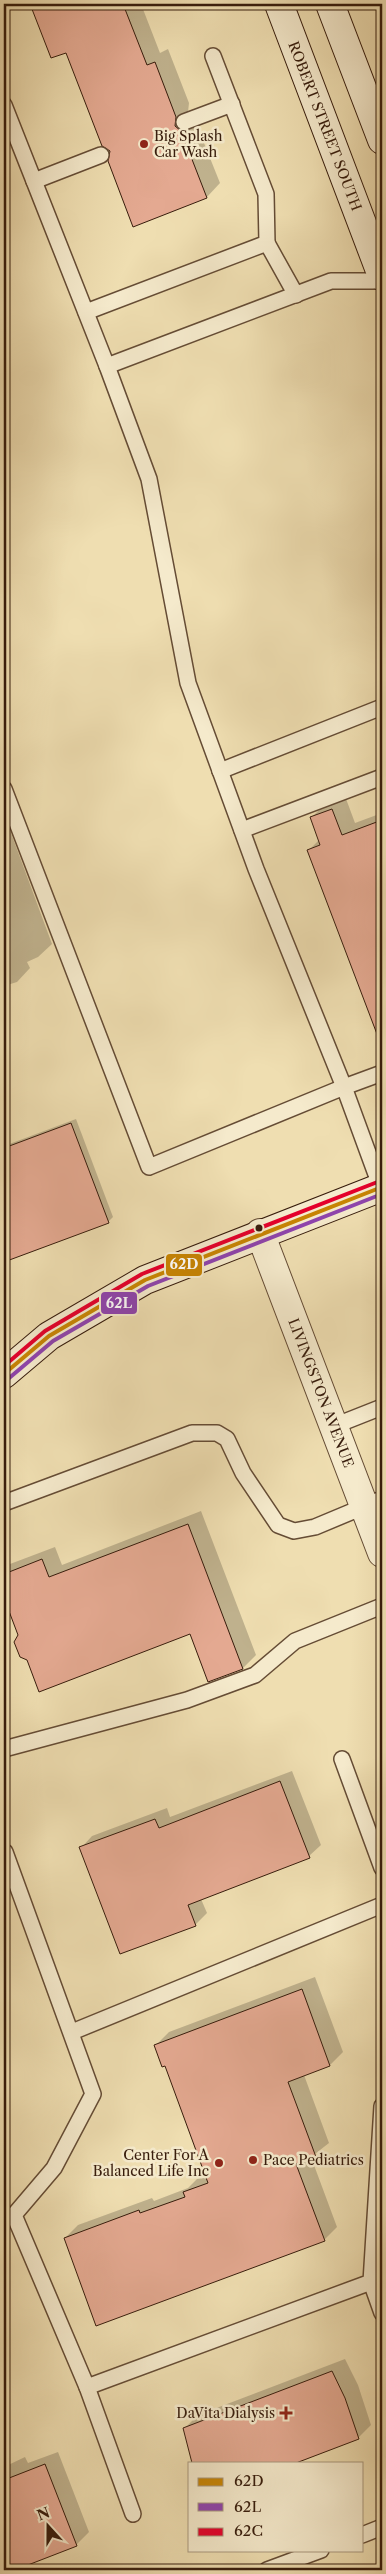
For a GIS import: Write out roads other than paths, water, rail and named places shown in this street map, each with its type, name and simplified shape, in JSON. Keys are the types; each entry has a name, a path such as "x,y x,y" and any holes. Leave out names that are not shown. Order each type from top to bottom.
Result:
{"street":[{"name":"ROBERT STREET SOUTH","path":"279,4 382,276"},
{"path":"330,4 382,140"},
{"path":"4,1374 49,1336 145,1280 260,1233 382,1188"},
{"name":"LIVINGSTON AVENUE","path":"260,1233 334,1426 373,1503 382,1553"}],"lane":[{"path":"213,56 266,194 267,243 296,294"},
{"path":"184,122 232,104"},
{"path":"4,105 9,136 34,181 108,366 149,479 188,682 242,830 382,1188"},
{"path":"34,181 101,155"},
{"path":"86,312 267,243"},
{"path":"108,366 331,282 382,281"},
{"path":"220,771 382,707"},
{"path":"242,830 382,777"},
{"path":"4,789 149,1167 382,1073"},
{"path":"334,1426 382,1407"},
{"path":"4,1503 192,1433 217,1433 227,1439 243,1473 278,1525 294,1531 315,1527 373,1503"},
{"path":"4,1749 179,1703 255,1674 296,1641 382,1606"},
{"path":"342,1759 382,1868"},
{"path":"5,1852 93,2094 54,2168 14,2215 87,2387 133,2514"},
{"path":"72,2032 382,1906"},
{"path":"382,2106 377,2281 382,2313"},
{"path":"87,2387 377,2281"},
{"path":"364,2534 382,2527"},
{"path":"267,2570 316,2552"}],"place":[{"name":"Big Splash Car Wash","path":"144,144"},
{"name":"Pace Pediatrics","path":"253,2160"},
{"name":"Center For A Balanced Life Inc","path":"219,2163"},
{"name":"DaVita Dialysis","path":"286,2413"}]}
